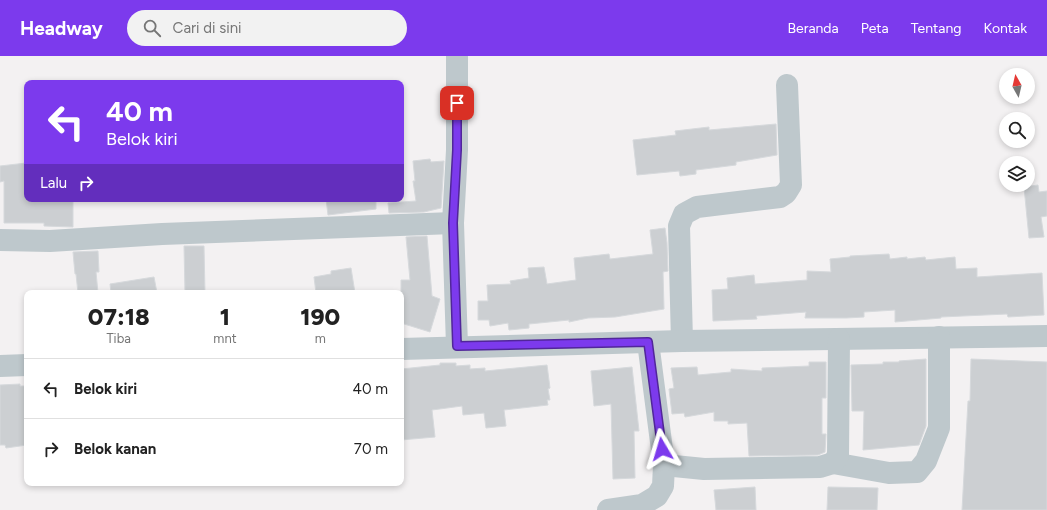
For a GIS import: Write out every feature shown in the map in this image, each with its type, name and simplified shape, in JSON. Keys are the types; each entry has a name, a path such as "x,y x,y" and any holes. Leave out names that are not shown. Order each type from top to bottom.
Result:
{"street":[{"path":"457,56 457,150 453,223 457,346"},
{"path":"682,341 679,226 684,214 697,207 780,197 786,193 791,185 787,85"},
{"path":"0,240 50,241 162,234 453,223"},
{"path":"404,349 457,346 682,341 1047,336"},
{"path":"664,465 704,469 739,469 820,467 833,463 889,473 917,472 926,461 939,428 939,337"},
{"path":"833,463 838,456 839,339"},
{"path":"608,510 642,505 657,496 663,486 664,465 648,342"},
{"path":"0,366 24,365"}],"building":[{"path":"776,124 777,155 736,162 736,165 696,170 696,174 680,176 679,171 637,175 633,140 676,135 675,131 709,127 709,130"},
{"path":"430,159 431,162 444,161 441,208 424,212 389,213 388,203 416,201 413,181 415,181 413,161"},
{"path":"24,163 24,202 73,202 73,227 44,226 44,223 4,223 4,181 0,182 0,166"},
{"path":"1035,185 1038,185 1039,192 1047,191 1047,216 1041,217 1044,237 1029,238 1024,192 1035,192"},
{"path":"326,202 376,202 376,209 328,215"},
{"path":"665,228 668,271 663,272 664,309 615,317 588,318 569,322 569,320 529,324 529,328 509,330 508,323 490,326 489,320 478,320 478,301 488,301 487,285 511,284 510,281 529,278 528,268 544,267 547,284 576,280 574,258 609,254 610,259 653,254 650,230"},
{"path":"427,236 432,296 440,299 430,332 404,324 404,290 401,290 401,280 410,280 406,237"},
{"path":"184,246 204,246 205,290 185,290"},
{"path":"98,251 99,272 96,272 98,290 78,290 73,252"},
{"path":"889,254 890,259 925,257 926,260 955,257 956,269 977,268 977,277 1042,273 1044,315 1008,317 1007,314 941,317 895,322 895,310 864,312 864,317 805,318 806,312 756,316 757,319 713,321 712,290 728,289 727,278 754,275 755,284 807,280 807,271 831,272 830,259 850,256"},
{"path":"351,268 355,290 316,290 314,277 331,274 331,271"},
{"path":"154,277 156,290 111,290 110,284"},
{"path":"926,359 926,426 919,445 863,450 864,411 852,411 851,365 883,364 883,362"},
{"path":"971,359 1047,362 1047,510 962,510 968,401 970,401"},
{"path":"809,362 826,362 826,398 822,398 822,434 826,434 825,452 818,455 749,456 747,423 728,424 728,421 714,421 714,412 685,417 684,413 672,414 669,389 674,388 671,368 697,367 698,375 731,372 731,369 762,371 762,368 809,366"},
{"path":"440,363 456,363 456,366 470,365 470,369 485,368 485,371 547,365 550,400 547,400 548,405 504,410 506,426 486,428 484,413 463,415 462,406 432,410 435,437 404,440 404,369 440,365"},
{"path":"632,367 639,431 634,431 635,478 613,479 611,404 594,406 591,371"},
{"path":"20,384 20,386 24,386 24,445 6,448 5,445 0,445 0,385"},
{"path":"755,487 756,510 716,510 714,490"},
{"path":"828,487 878,488 877,510 827,510"}],"route":[{"path":"457,103 457,150 453,223 457,346 648,342 662,449"}]}
